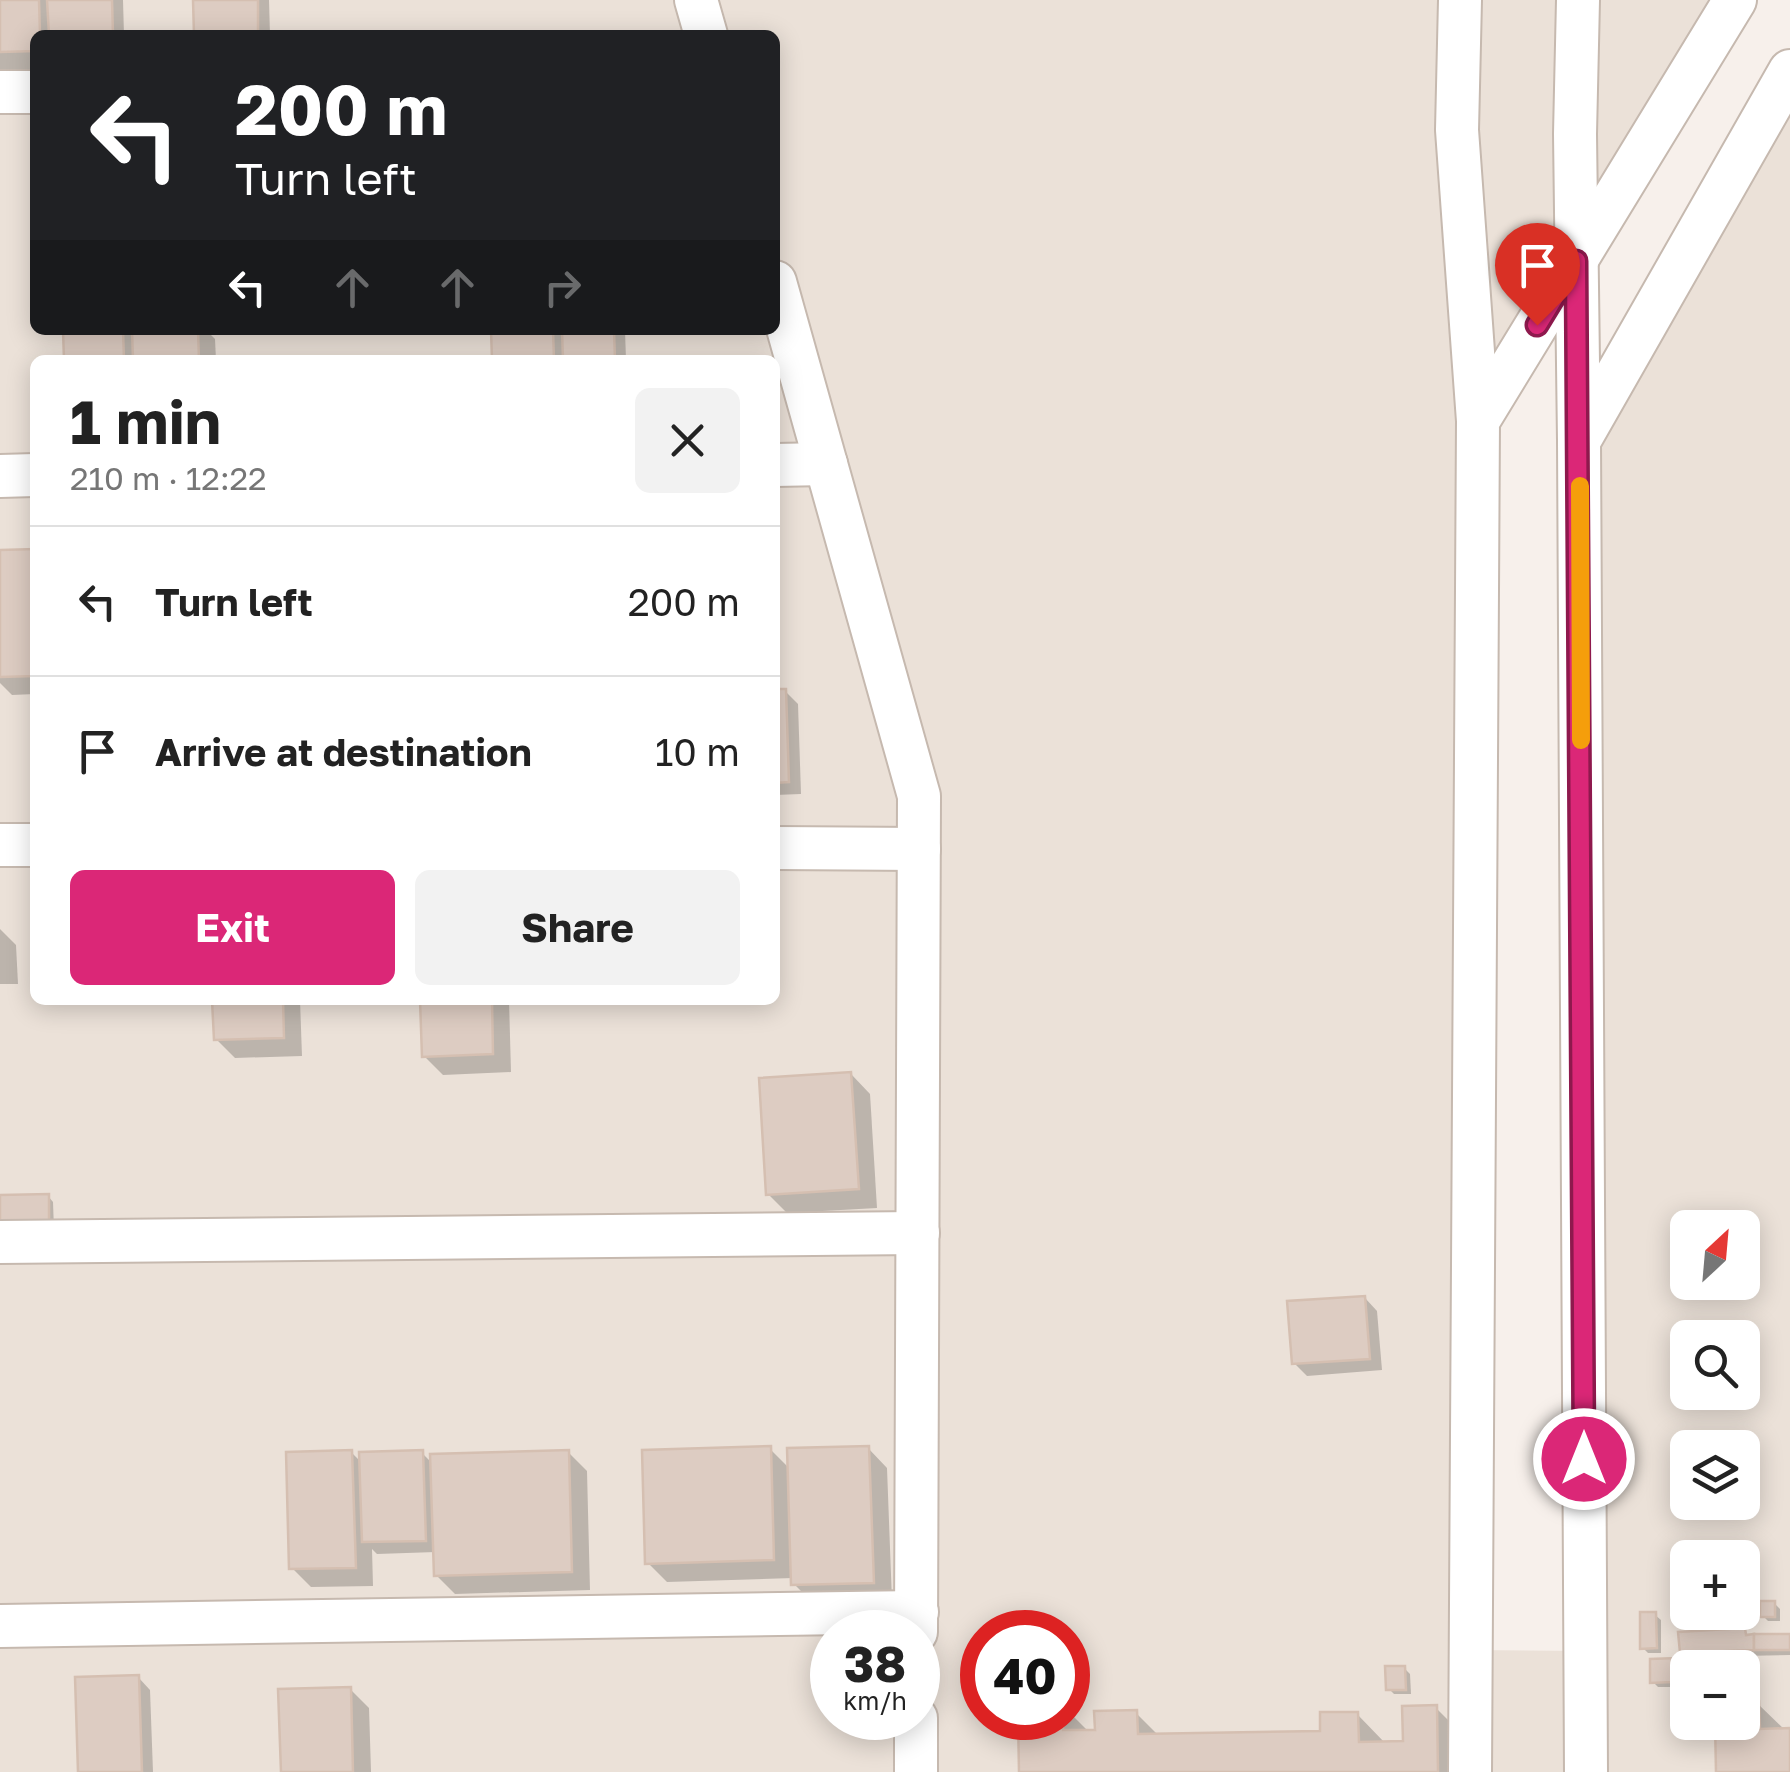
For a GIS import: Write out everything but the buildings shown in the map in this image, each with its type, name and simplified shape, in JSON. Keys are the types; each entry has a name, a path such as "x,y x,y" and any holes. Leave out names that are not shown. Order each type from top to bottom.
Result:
{"street":[{"path":"696,0 705,30"},
{"path":"1460,0 1456,130 1478,422 1470,1772"},
{"path":"1578,0 1576,261 1586,1772"},
{"path":"1478,422 1735,0"},
{"path":"1579,440 1790,71"},
{"path":"0,92 30,92"},
{"path":"780,300 920,796 916,1610"},
{"path":"780,465 826,464"},
{"path":"0,476 30,475"},
{"path":"0,845 30,846"},
{"path":"780,848 919,848"},
{"path":"0,1242 918,1233"},
{"path":"0,1626 810,1622"},
{"path":"916,1740 916,1772"}],"shaded area":[{"path":"0,0 1735,0 1478,421 1471,1650 1585,1651 1579,441 1790,71 1790,1772 0,1772"}],"slow traffic":[{"path":"1580,486 1581,740"}],"route":[{"path":"1537,325 1576,261 1584,1459"}]}
